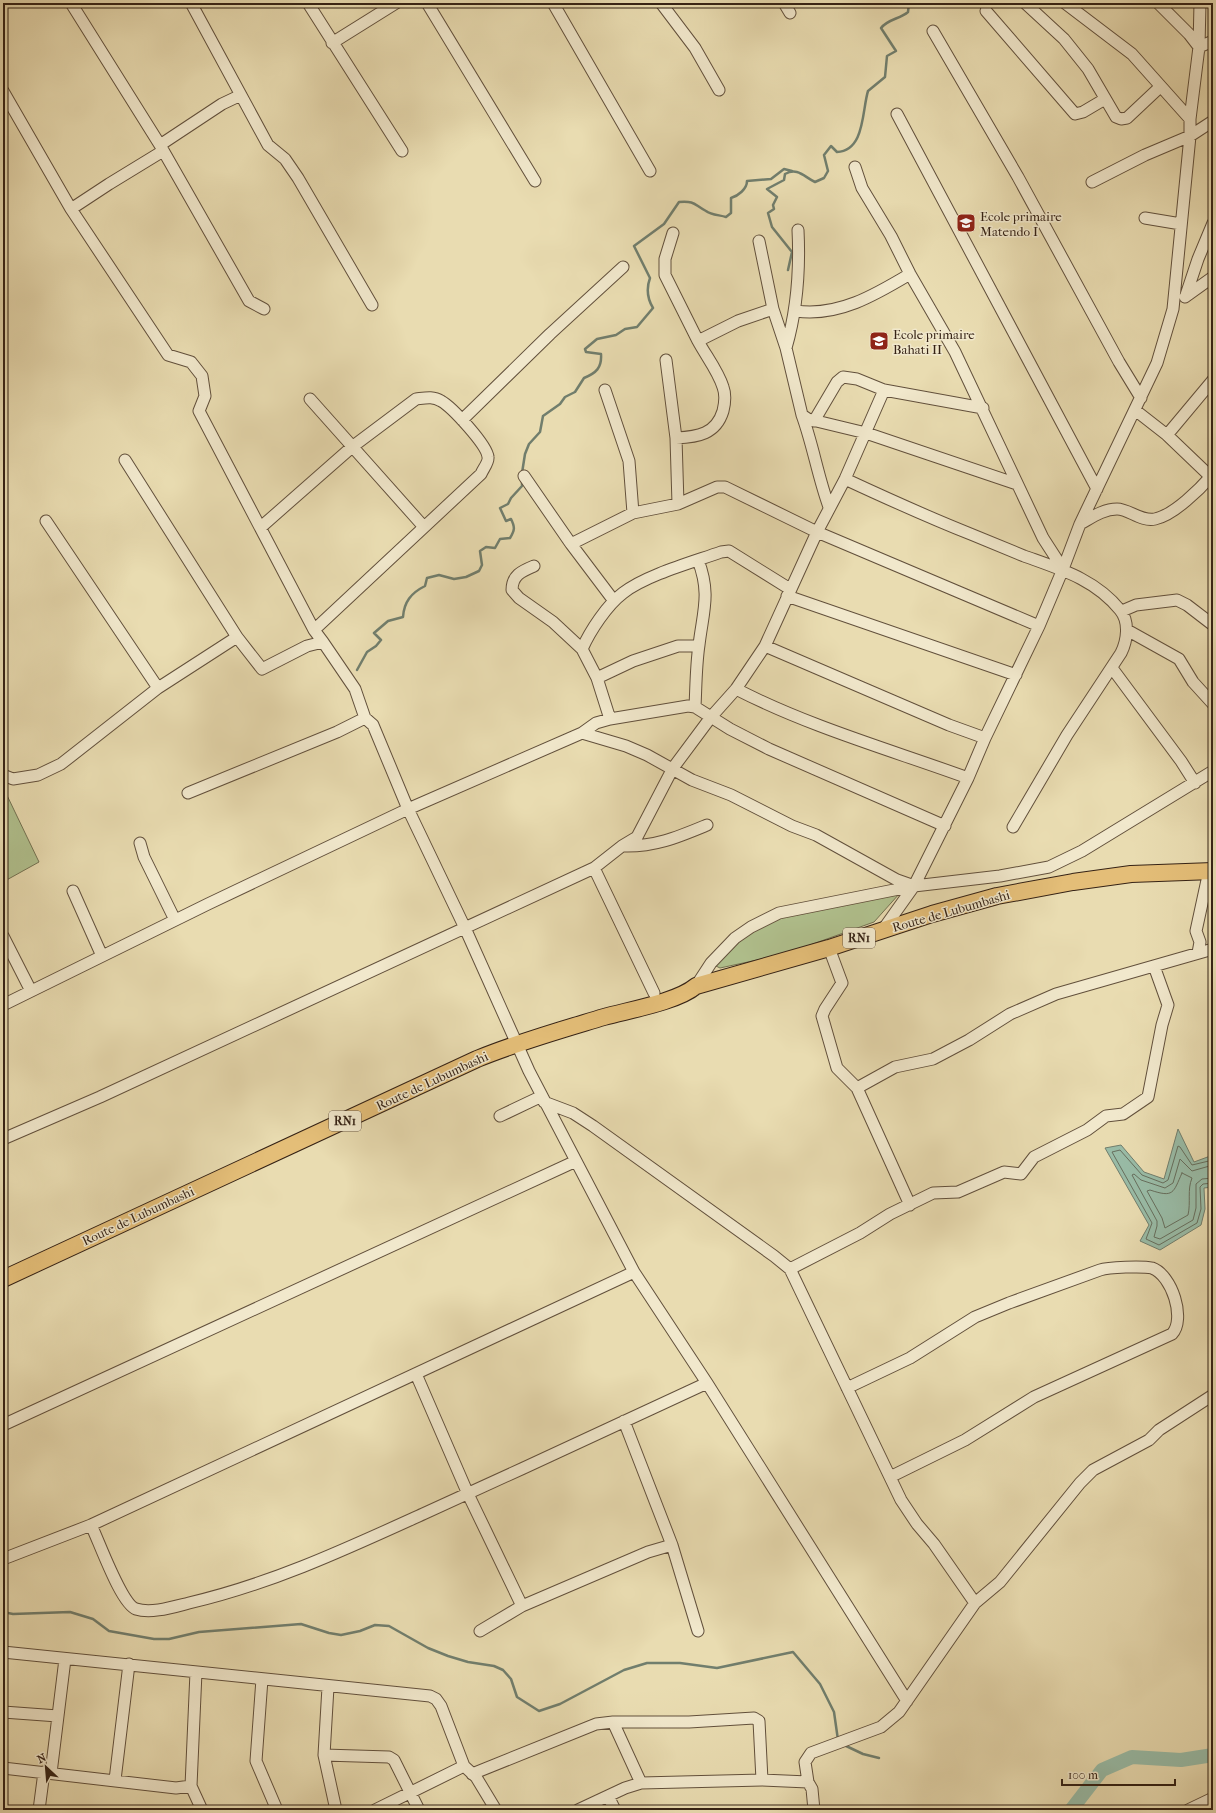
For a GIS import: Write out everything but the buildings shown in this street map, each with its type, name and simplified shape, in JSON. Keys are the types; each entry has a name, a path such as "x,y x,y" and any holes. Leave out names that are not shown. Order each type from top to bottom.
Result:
{"highway":[{"name":"Route de Lubumbashi","path":"3,1279 477,1060 515,1040 688,993 696,986 829,948 996,896 1059,884 1131,874 1211,871"},
{"name":"Route de Lubumbashi","path":"3,1270 362,1103 515,1040 687,982 696,986"}],"street":[{"path":"71,3 162,148 249,300 264,309"},
{"path":"191,3 268,145 285,159 298,178 372,305"},
{"path":"308,3 402,151"},
{"path":"332,43 396,3"},
{"path":"427,3 535,181"},
{"path":"553,3 650,171"},
{"path":"662,3 695,48 719,90"},
{"path":"784,3 790,13"},
{"path":"1025,3 1064,39 1088,69 1105,100 1116,116 1121,119 1127,118 1160,87"},
{"path":"1065,3 1132,54 1143,65 1160,87 1190,118"},
{"path":"1158,3 1189,34 1199,47"},
{"path":"882,931 914,886 945,826 985,738 1039,626 1080,524 1157,363 1173,309 1190,136 1190,118 1199,47 1200,3"},
{"path":"986,11 1075,114 1083,112 1105,100"},
{"path":"934,31 1018,177 1119,362 1141,398"},
{"path":"1199,47 1213,40"},
{"path":"3,90 72,209 168,355 190,362 202,376 205,396 199,411 314,630 355,689 365,718 373,725 408,809 465,928 543,1099 634,1272 707,1383 907,1701"},
{"path":"72,209 162,148 222,104 241,95"},
{"path":"897,114 1097,489"},
{"path":"1092,182 1145,155 1190,136 1213,121"},
{"path":"854,167 862,188 891,236 910,274 955,352 983,408 1043,538 1063,569"},
{"path":"1145,218 1181,224"},
{"path":"1186,296 1198,259 1213,223"},
{"path":"786,348 796,311 799,261 798,230"},
{"path":"672,233 665,263 665,275 723,387 725,397 720,418 714,429 705,434 691,438 676,438"},
{"path":"759,241 773,309 786,348 802,415 810,436 822,488 829,506"},
{"path":"462,420 550,334 623,267"},
{"path":"796,311 813,314 839,309 879,292 910,274"},
{"path":"1173,309 1186,296 1213,277"},
{"path":"698,341 738,321 773,309"},
{"path":"666,360 676,438 678,504"},
{"path":"814,421 837,382 843,377 857,379 884,390 983,408"},
{"path":"1166,435 1213,380"},
{"path":"605,390 629,461 633,513"},
{"path":"3,1139 100,1097 594,868 622,846 637,837 672,768 711,717 736,689 765,646 816,532 829,506 845,480 884,390"},
{"path":"261,527 352,447 416,399 429,397 441,401 462,420 486,449 488,459 481,474 314,630"},
{"path":"310,399 424,527"},
{"path":"1080,524 1108,510 1118,508 1146,519 1154,519 1173,510 1212,477 1166,435 1135,410"},
{"path":"802,415 814,421 866,434 1017,484"},
{"path":"125,460 238,637 262,669 307,646 323,642"},
{"path":"524,476 571,544 614,601"},
{"path":"845,480 916,512 1025,556 1063,569 1088,581 1122,611 1127,630 1127,641 1112,668 1067,735 1013,827"},
{"path":"571,544 633,513 678,504 717,487 725,487 816,532 1039,626"},
{"path":"46,521 158,688"},
{"path":"582,649 587,638 614,601 624,592 650,578 721,552 729,551 788,592 1016,675"},
{"path":"695,707 698,646 705,605 704,578 698,560"},
{"path":"534,566 522,570 514,578 512,590 519,598 553,622 582,649 597,678 610,719"},
{"path":"1122,611 1136,605 1177,600 1187,605 1213,625"},
{"path":"1127,630 1179,659 1193,682 1213,704"},
{"path":"3,774 13,779 38,775 61,764 158,688 238,637"},
{"path":"597,678 633,661 678,646 698,646"},
{"path":"765,646 949,725 985,738"},
{"path":"1112,668 1195,782"},
{"path":"736,689 764,704 830,730 968,778"},
{"path":"3,1005 174,920 408,809 582,733 596,723 610,719 688,706 695,707 730,729 769,749 945,826"},
{"path":"188,793 337,732 365,718"},
{"path":"582,733 626,746 672,768 692,780 731,795 792,826 816,835 897,880 914,886"},
{"path":"696,986 721,951 735,938 778,913 914,886 1008,874 1049,867 1082,851 1213,771"},
{"path":"622,846 643,846 665,842 707,825"},
{"path":"140,843 144,856 174,920"},
{"path":"594,868 654,993"},
{"path":"1198,953 1200,942 1196,931 1211,871"},
{"path":"73,891 102,956"},
{"path":"3,936 31,991"},
{"path":"829,948 842,983 824,1009 822,1016 837,1068 856,1088 910,1204"},
{"path":"856,1088 895,1067 933,1059 969,1040 1010,1014 1056,994 1213,949"},
{"path":"790,1269 860,1233 890,1214 933,1193 958,1192 1004,1172 1021,1174 1034,1157 1087,1130 1106,1116 1123,1114 1148,1097 1162,1025 1168,1005 1154,966"},
{"path":"500,1116 543,1099 573,1113 626,1148 790,1269 901,1500 975,1603"},
{"path":"3,1425 576,1161"},
{"path":"847,1388 910,1358 975,1317 1108,1267 1152,1268 1159,1272 1171,1288 1178,1312 1176,1330 1172,1334 1034,1397 965,1440 890,1477"},
{"path":"3,1559 91,1525 634,1272"},
{"path":"416,1374 468,1494 522,1606"},
{"path":"91,1525 120,1593 133,1608 143,1611 175,1606 229,1594 268,1581 353,1546 707,1383"},
{"path":"814,1810 814,1796 808,1782 805,1762 811,1753 881,1727 899,1712 975,1603 1000,1582 1066,1499 1093,1470 1149,1440 1159,1430 1213,1395"},
{"path":"624,1421 672,1544 698,1631"},
{"path":"480,1631 522,1606 648,1552 672,1544"},
{"path":"3,1652 430,1696 441,1706 468,1770 490,1798 496,1810"},
{"path":"39,1810 48,1772 58,1716 65,1659"},
{"path":"115,1780 129,1664"},
{"path":"196,1672 191,1786 202,1810"},
{"path":"262,1679 256,1761 277,1810"},
{"path":"328,1686 324,1755 336,1810"},
{"path":"3,1712 58,1716"},
{"path":"375,1810 411,1792 468,1770 596,1724 613,1722 689,1722 757,1719 762,1780"},
{"path":"613,1722 641,1783"},
{"path":"324,1755 389,1757 394,1760 419,1810"},
{"path":"3,1768 176,1788 191,1786"},
{"path":"578,1810 641,1783 762,1780 808,1782"},
{"path":"608,1796 615,1810"},
{"path":"1188,1810 1213,1798"}],"shaded area":[{"path":"3,787 39,862 3,882"},
{"path":"900,893 874,922 785,954 720,968 714,965 739,937 781,914"}],"water":[{"path":"1178,1129 1194,1162 1213,1155 1213,1187 1204,1188 1205,1209 1201,1225 1160,1250 1140,1241 1149,1225 1105,1148 1121,1145 1144,1172 1164,1179"}],"waterway":[{"path":"788,270 792,252 772,227 768,213 774,209 773,205 777,197 767,189 784,180 785,174 790,172 797,172 815,182 824,178 828,171 824,155 831,146 837,152 846,150 853,145 861,128 868,91 885,77 887,56 896,51 881,28 887,23 908,12 909,3"},
{"path":"522,473 525,454 529,444 540,432 543,416 560,404 565,397 575,392 584,378 595,372 599,366 601,354 586,352 585,349 597,339 616,335 625,329 637,327 653,308 649,301 648,293 650,278 634,246 664,224 679,202 692,203 710,213 726,217 731,213 731,198 742,192 747,184 747,181 771,179 784,169 792,171"},
{"path":"357,670 367,652 376,646 381,640 374,633 388,621 403,617 409,598 425,586 427,578 439,575 454,579 466,577 479,571 482,565 480,551 486,547 495,548 500,539 510,538 514,531 513,524 511,519 506,521 500,508 508,504 511,498 522,486 522,480"},
{"path":"3,1612 13,1614 70,1612 93,1619 109,1631 154,1639 169,1639 199,1632 301,1624 329,1633 341,1635 360,1631 375,1625 389,1626 428,1648 448,1656 468,1662 494,1666 503,1670 511,1679 517,1697 539,1711 560,1704 624,1670 647,1663 680,1663 717,1668 793,1652 820,1684 834,1712 838,1740"},
{"path":"844,1745 863,1754 879,1758"},
{"path":"1071,1810 1102,1770 1132,1757 1181,1760 1213,1755"}],"place":[{"name":"Ecole primaire Matendo I","path":"966,223"},
{"name":"Ecole primaire Bahati II","path":"879,341"}]}
